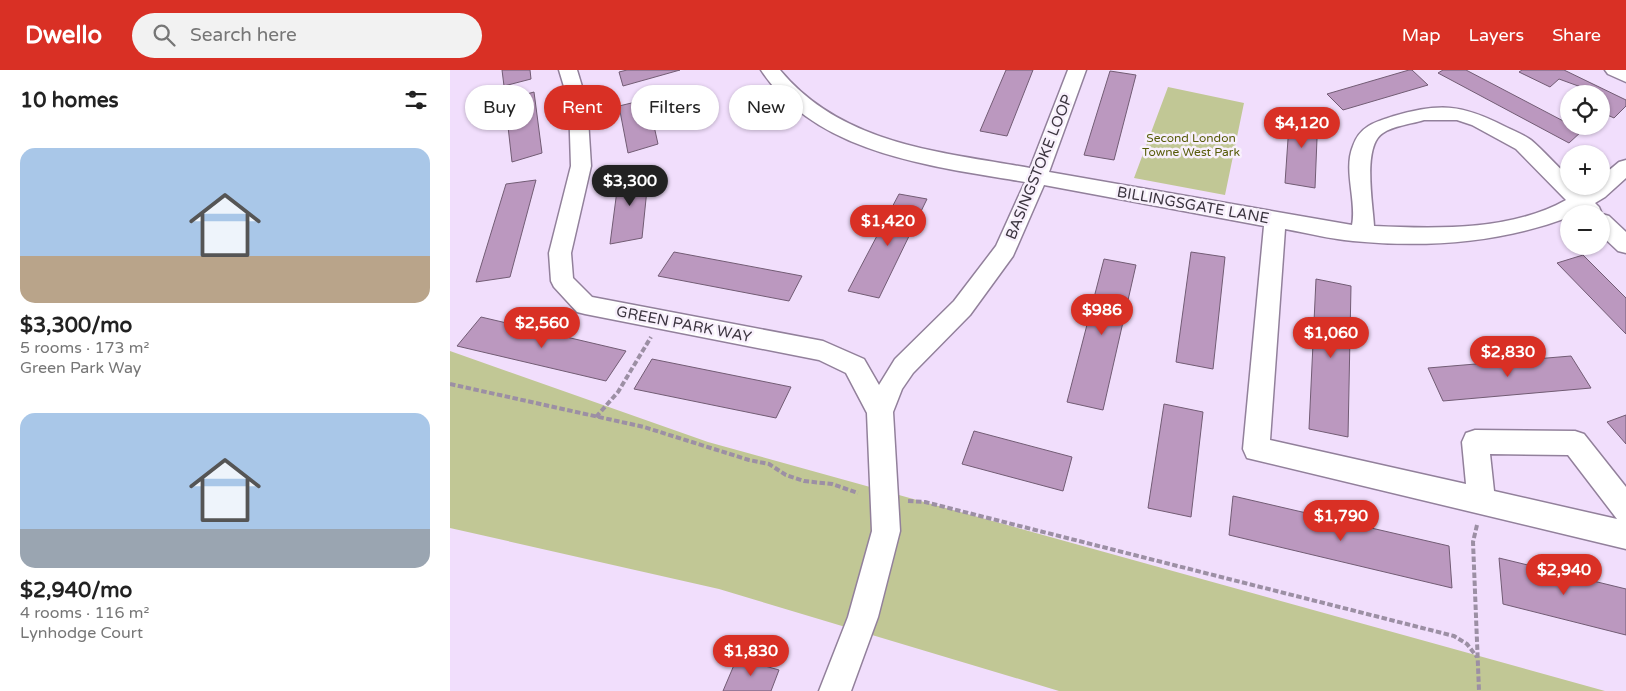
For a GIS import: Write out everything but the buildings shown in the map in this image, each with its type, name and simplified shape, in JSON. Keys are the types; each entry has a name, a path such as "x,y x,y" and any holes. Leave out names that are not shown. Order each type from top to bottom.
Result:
{"street":[{"name":"GREEN PARK WAY","path":"568,70 578,103 581,166 560,253 562,281 585,305 823,351 855,366 880,412"},
{"name":"BILLINGSGATE LANE","path":"770,70 785,88 801,102 837,126 861,137 914,154 1037,178 1364,234 1449,237 1479,233 1560,215"},
{"name":"BASINGSTOKE LOOP","path":"835,691 863,617 886,530 880,412 892,383 904,366 962,308 1005,250 1037,178 1077,70"},
{"path":"1364,234 1360,162 1362,147 1367,137 1376,128 1423,114 1458,114 1501,132 1523,144 1584,205"},
{"name":"BILLINGSGATE LANE","path":"1590,205 1626,167"},
{"path":"1275,220 1256,449 1626,535"},
{"path":"1610,230 1626,244"},
{"path":"1481,501 1476,442 1574,443 1626,509"}],"path":[{"path":"596,417 618,392 661,320"},
{"path":"450,384 644,427 749,460 769,464 786,475 804,481 832,484 884,501 924,502 1454,636 1467,644 1477,656"},
{"path":"1480,691 1473,542 1481,501"}],"green space":[{"name":"Second London Towne West Park","path":"1168,87 1244,103 1225,195 1134,178"},
{"path":"450,351 708,442 1605,691 1059,691 719,589 450,528"}]}
